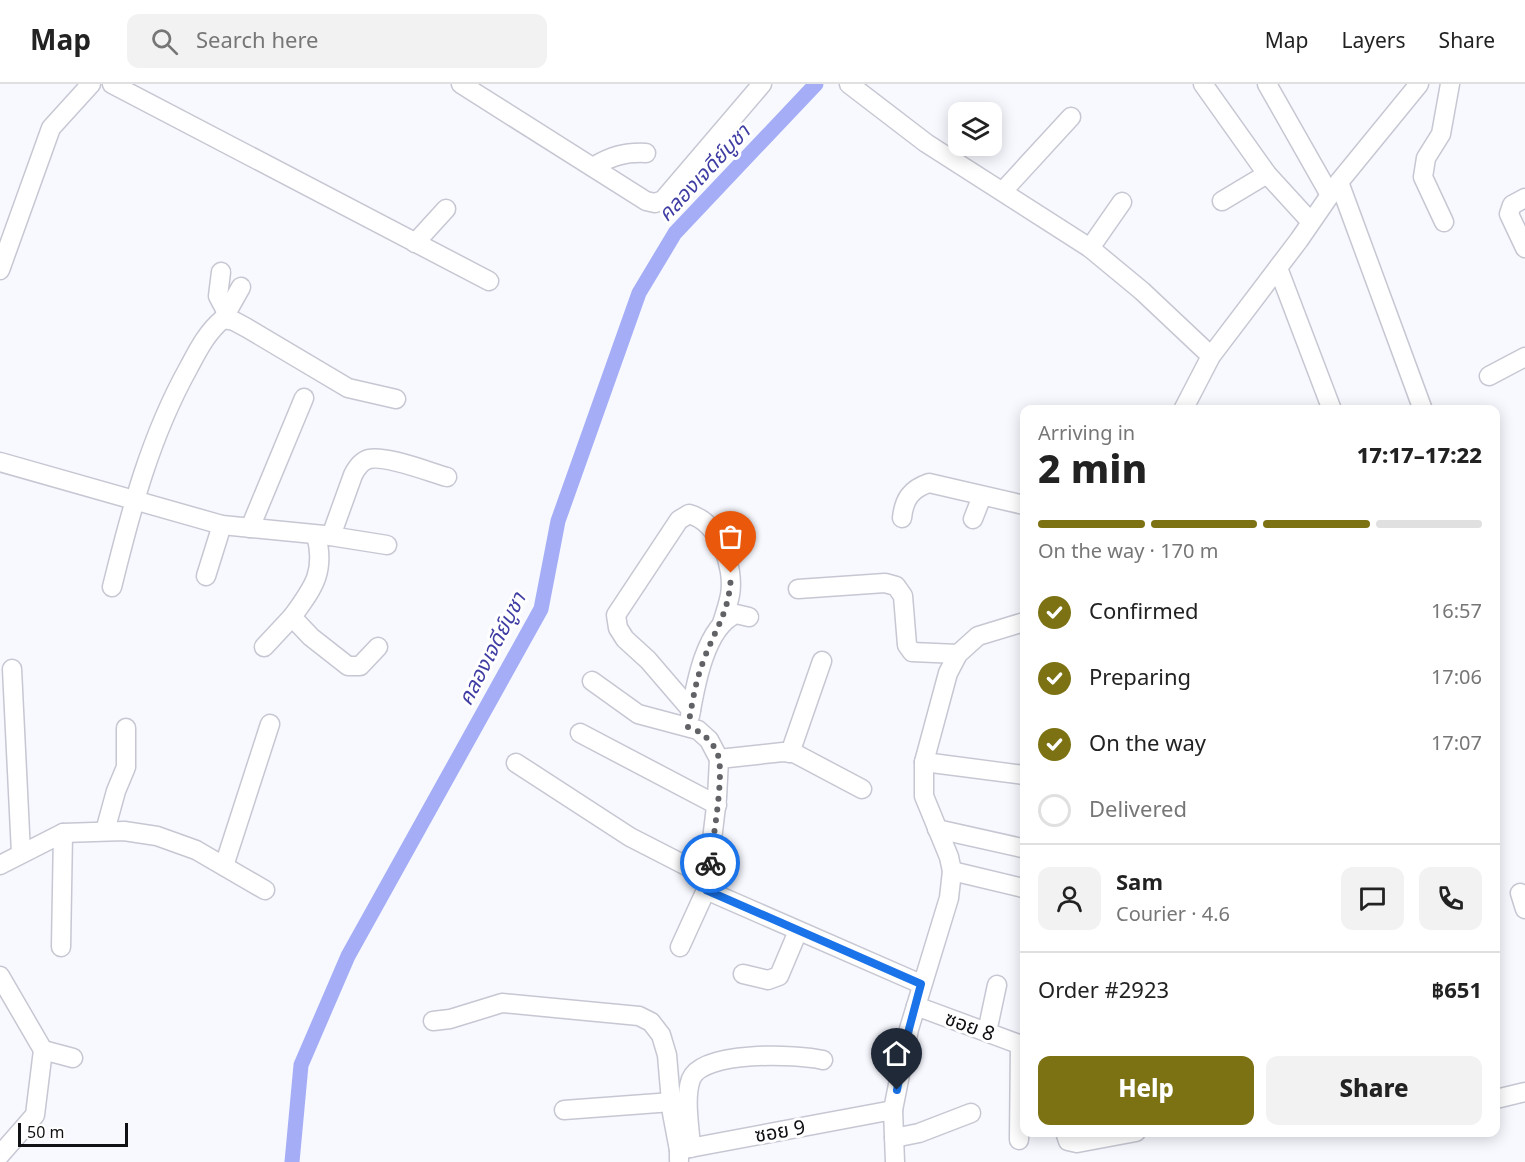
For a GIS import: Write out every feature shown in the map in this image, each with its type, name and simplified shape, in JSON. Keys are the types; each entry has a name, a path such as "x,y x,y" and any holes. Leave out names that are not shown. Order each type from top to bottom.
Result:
{"street":[{"path":"0,270 51,128 91,84"},
{"path":"112,84 489,281"},
{"path":"461,84 646,201 656,203 663,200 762,84"},
{"path":"1203,84 1267,174 1310,221"},
{"path":"1267,84 1334,189 1421,405"},
{"path":"1444,222 1423,177 1422,169 1441,134 1450,84"},
{"path":"1186,405 1211,356 1334,189 1416,85"},
{"path":"852,86 926,143 1090,248 1142,291 1211,356"},
{"path":"1003,191 1071,117"},
{"path":"592,166 611,156 626,152 646,153"},
{"path":"1222,201 1267,174"},
{"path":"1525,198 1512,205 1509,214 1525,248"},
{"path":"1090,248 1122,202"},
{"path":"415,243 446,209"},
{"path":"1278,268 1330,405"},
{"path":"221,272 218,296 224,315 348,388 396,399"},
{"path":"112,587 133,501 148,453 172,398 208,335 224,315 241,287"},
{"path":"1489,376 1525,357"},
{"path":"249,528 304,398"},
{"path":"264,646 309,594 321,568 324,535 358,466 369,459 383,460 447,477"},
{"path":"0,462 222,525 324,535 387,545"},
{"path":"902,518 907,498 916,488 929,483 1020,504"},
{"path":"973,519 982,496"},
{"path":"680,947 707,883 717,805 719,759 709,740 689,719 648,660 625,639 618,628 616,615 679,520 689,514 702,518 708,523 721,546 731,573 730,595 722,623 702,665 689,719"},
{"path":"206,576 222,525"},
{"path":"798,589 885,583 896,586 903,596 910,650 919,654 958,654"},
{"path":"722,623 736,614 749,617"},
{"path":"292,616 311,637 348,666 360,666 378,648"},
{"path":"895,1162 893,1110 921,984 949,898 952,871 949,857 924,796 924,762 948,673 958,654 978,636 1020,623"},
{"path":"790,753 822,661"},
{"path":"12,669 21,853"},
{"path":"592,681 638,714 689,719"},
{"path":"224,866 270,724"},
{"path":"105,831 116,791 126,767 126,728"},
{"path":"580,733 717,805"},
{"path":"719,759 790,753 806,758 862,789"},
{"path":"924,762 1020,774"},
{"path":"516,763 630,837 707,883 798,931 921,984"},
{"path":"937,829 1020,848"},
{"path":"0,865 63,833 105,831 157,836 196,850 265,890"},
{"path":"61,947 63,833"},
{"path":"952,871 1020,887"},
{"path":"742,974 768,980 779,976 798,931"},
{"path":"0,976 43,1050 35,1115 0,1155"},
{"path":"987,1032 997,985"},
{"path":"433,1021 458,1017 502,1003 639,1016 651,1022 661,1035 667,1055 672,1102 683,1153"},
{"name":"ซอย 8","path":"916,1006 1020,1044"},
{"path":"43,1050 73,1058"},
{"path":"683,1153 688,1094 692,1077 700,1069 729,1059 754,1055 803,1055 823,1060"},
{"path":"1018,1140 1020,1092"},
{"path":"1500,1098 1525,1092"},
{"path":"564,1110 672,1102"},
{"name":"ซอย 9","path":"683,1153 893,1110"},
{"path":"894,1138 919,1133 971,1113"},
{"path":"1067,1137 1068,1141 1077,1143 1109,1137"}],"waterway":[{"name":"คลองเจดีย์บูชา","path":"292,1162 301,1065 348,956 541,609 558,521 639,293 675,233 816,84"}],"way so far":[{"path":"710,863 719,759 709,740 698,730 688,727 694,690 710,644 722,623 730,595 731,573"}],"route":[{"path":"710,863 706,890 825,944 921,984 897,1090"}]}
